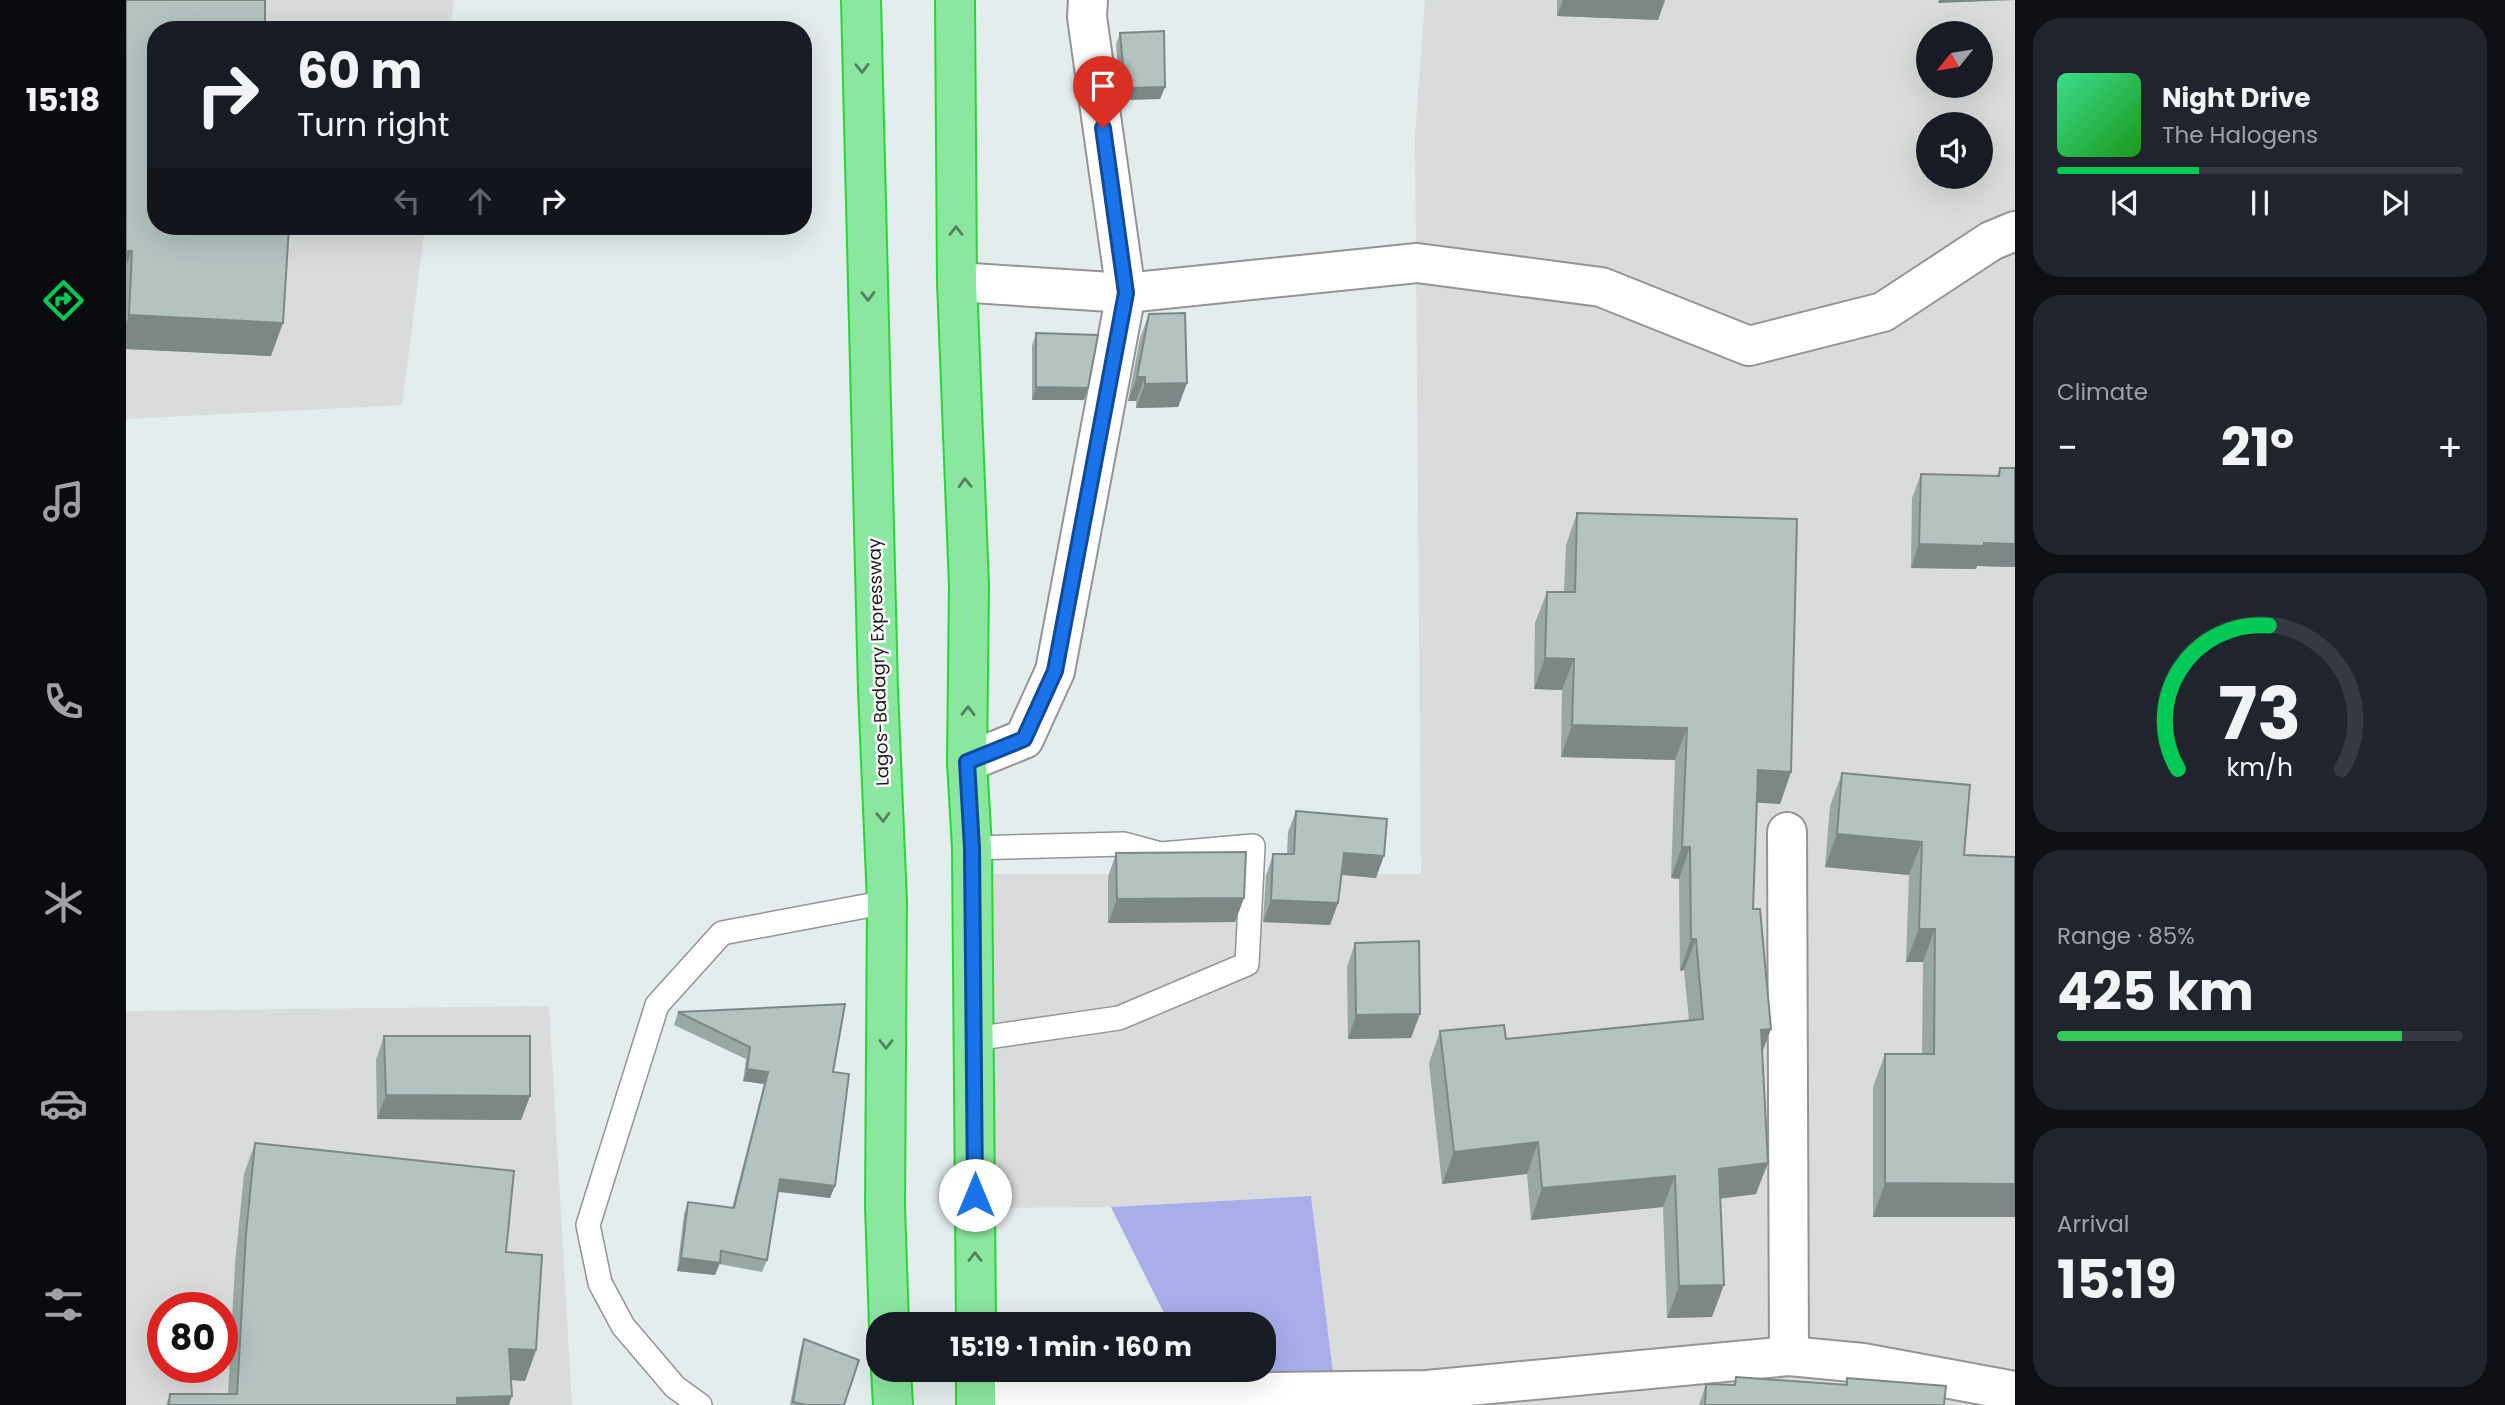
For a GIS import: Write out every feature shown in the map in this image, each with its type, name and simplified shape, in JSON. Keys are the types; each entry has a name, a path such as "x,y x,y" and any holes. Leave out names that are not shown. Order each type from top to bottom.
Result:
{"highway":[{"name":"Lagos-Badagry Expressway","path":"860,0 878,690 887,902 885,1206 889,1312"},
{"path":"955,0 957,282 969,586 967,762 972,848 976,1312"},
{"path":"891,1382 892,1405"}],"street":[{"path":"967,762 1024,739 1055,671 1126,293 1087,18 1088,0"},
{"path":"957,282 1126,293 1417,263 1601,288 1749,346 1883,312 1991,241 2015,231"},
{"path":"1787,832 1789,1356"},
{"path":"976,1393 1110,1400 1427,1390 1789,1356 1863,1363 2015,1391"}],"lane":[{"path":"972,848 1124,844 1161,854 1253,846 1247,964 1119,1018 974,1038"},
{"path":"700,1405 675,1387 623,1326 600,1283 588,1226 657,1005 722,933 800,916 887,902"}],"shaded area":[{"path":"126,0 454,0 451,21 147,21 147,235 424,235 402,405 126,419"},
{"path":"1425,0 2015,0 2015,1405 1337,1405 1311,1196 1111,1207 1000,1208 971,874 1421,874 1415,136"},
{"path":"549,1006 572,1405 126,1405 126,1011"},
{"path":"1311,1196 1337,1405 1208,1399 1199,1382 1276,1382 1276,1312 1164,1312 1111,1207"}],"building":[{"path":"126,0 265,0 265,21 147,21 147,235 288,235 283,323 129,315 132,251 126,251"},
{"path":"1164,31 1165,87 1125,88 1120,33"},
{"path":"1185,313 1187,383 1145,384 1145,377 1137,377 1149,314"},
{"path":"1036,333 1098,335 1088,388 1036,387"},
{"path":"2000,468 2015,468 2015,544 1919,544 1921,474 1999,476"},
{"path":"1577,513 1797,519 1791,772 1758,770 1753,909 1760,909 1771,1029 1761,1030 1768,1163 1719,1169 1724,1285 1679,1286 1675,1176 1542,1188 1538,1142 1454,1152 1440,1031 1504,1025 1506,1039 1703,1019 1696,939 1691,939 1690,847 1682,847 1687,728 1572,725 1574,659 1545,658 1547,592 1575,592"},
{"path":"1842,773 1970,785 1964,855 2015,857 2015,1184 1885,1183 1885,1054 1934,1054 1935,929 1919,929 1922,842 1837,834"},
{"path":"1296,811 1387,819 1384,856 1344,853 1338,903 1271,900 1273,854 1294,854"},
{"path":"1246,852 1244,898 1117,899 1116,853"},
{"path":"1419,941 1420,1014 1356,1015 1355,943"},
{"path":"845,1004 833,1072 849,1074 835,1186 780,1179 767,1260 721,1251 720,1263 681,1258 688,1202 734,1208 768,1072 747,1069 750,1047 678,1012"},
{"path":"384,1036 530,1036 530,1096 386,1095"},
{"path":"255,1143 514,1171 506,1252 542,1255 536,1350 509,1349 512,1396 457,1398 457,1405 169,1405 170,1394 237,1394 246,1234"},
{"path":"804,1339 859,1360 844,1405 806,1405 793,1402"},
{"path":"1736,1377 1847,1385 1847,1378 1946,1386 1944,1405 1705,1405 1706,1384 1735,1385"}],"route":[{"path":"975,1195 972,848 967,762 1024,739 1055,671 1126,293 1103,128"}]}
